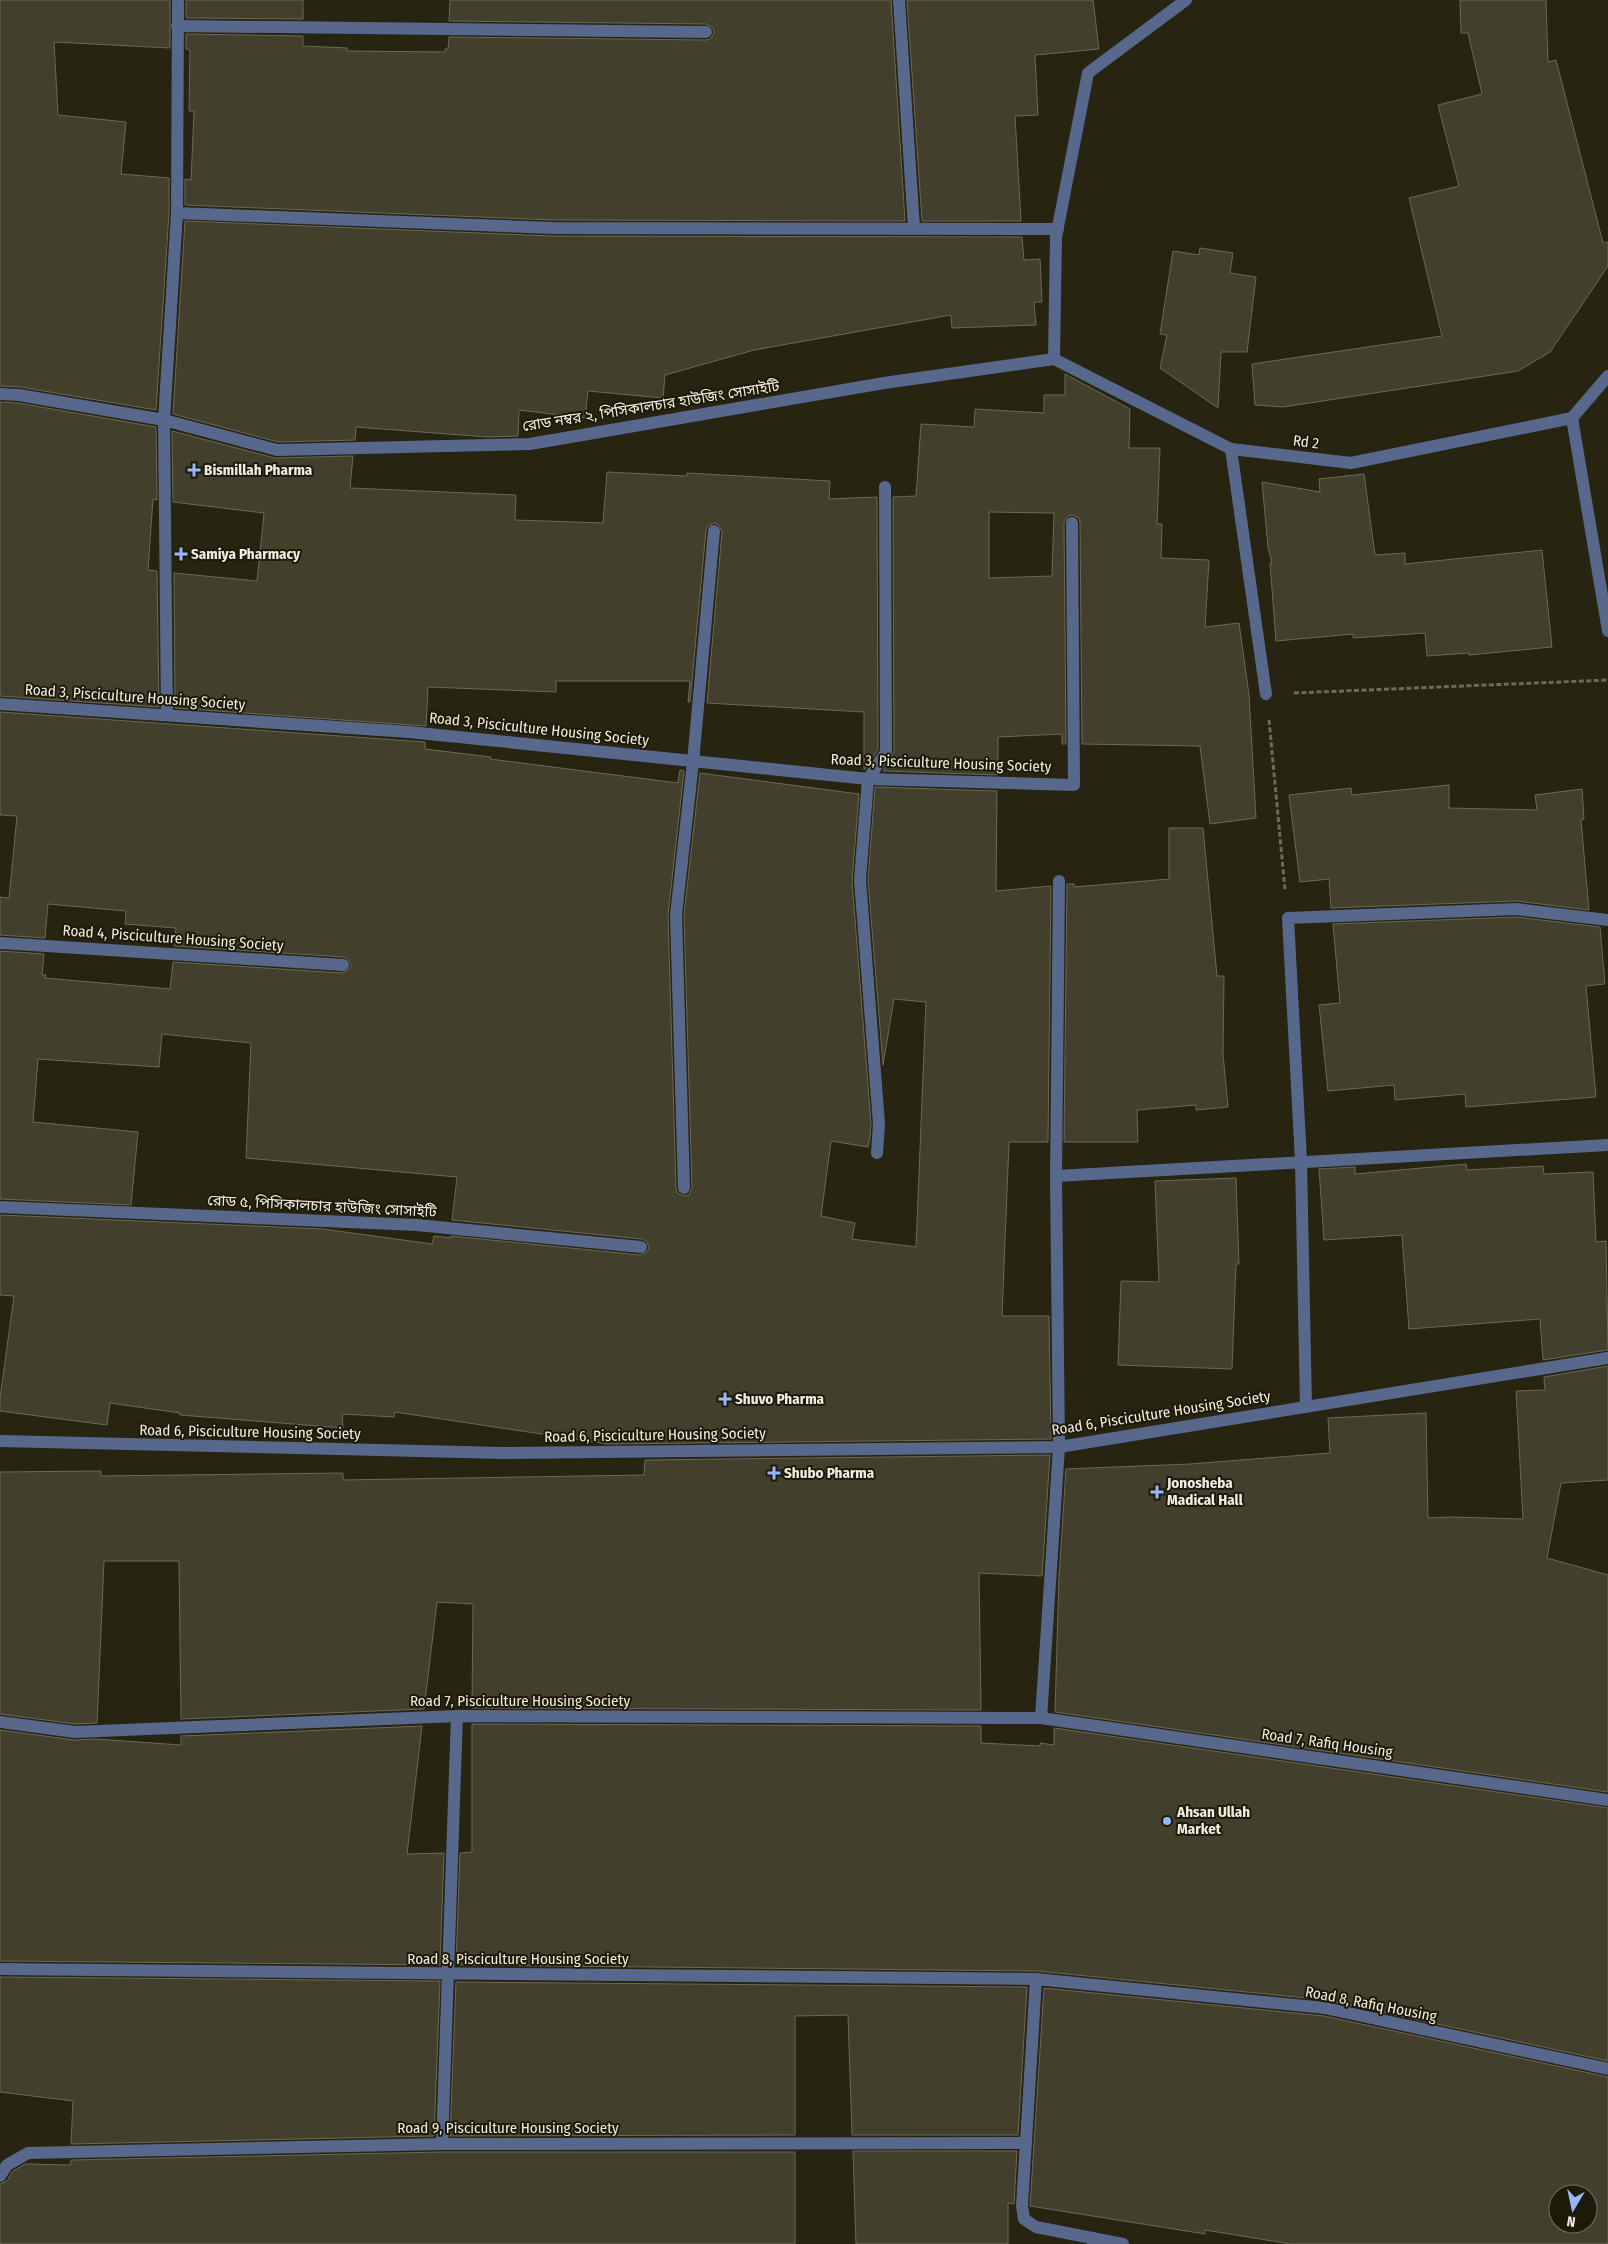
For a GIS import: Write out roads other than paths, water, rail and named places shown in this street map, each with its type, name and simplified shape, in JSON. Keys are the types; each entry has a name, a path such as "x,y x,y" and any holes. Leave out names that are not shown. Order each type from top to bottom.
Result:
{"street":[{"path":"168,715 164,420 177,213 178,0"},
{"path":"899,0 914,228"},
{"path":"1054,359 1056,237 1088,73 1186,0"},
{"path":"177,26 706,32"},
{"path":"177,213 552,228 1058,229"},
{"name":"রোড নম্বর ২, পিসিকালচার হাউজিং সোসাইটি","path":"0,394 19,395 164,420 277,450 530,444 884,384 1054,359"},
{"name":"Rd 2","path":"1054,359 1231,449 1350,463 1572,418"},
{"path":"1608,376 1572,418 1608,631"},
{"path":"1231,449 1266,694"},
{"path":"877,1153 879,1124 860,880 868,779 886,752 885,487"},
{"name":"Road 3, Pisciculture Housing Society","path":"0,704 409,732 868,779 1074,785 1072,523"},
{"path":"684,1188 676,915 693,762 714,531"},
{"path":"1041,1718 1059,1447 1056,1176 1059,881"},
{"path":"1306,1407 1301,1160 1288,918 1516,909 1608,920"},
{"name":"Road 4, Pisciculture Housing Society","path":"0,943 343,965"},
{"path":"1056,1176 1301,1160 1608,1145"},
{"name":"রোড ৫, পিসিকালচার হাউজিং সোসাইটি","path":"0,1207 417,1226 642,1247"},
{"name":"Road 6, Pisciculture Housing Society","path":"0,1442 503,1453 1059,1447 1608,1358"},
{"path":"442,2144 457,1716"},
{"name":"Road 7, Pisciculture Housing Society","path":"0,1722 75,1732 457,1716 1041,1718"},
{"name":"Road 7, Rafiq Housing","path":"1041,1718 1608,1800"},
{"name":"Road 8, Pisciculture Housing Society","path":"0,1969 1036,1979"},
{"path":"1036,1979 1022,2206 1024,2219 1036,2227 1093,2241 1123,2244"},
{"name":"Road 8, Rafiq Housing","path":"1036,1979 1325,2008 1608,2069"},
{"name":"Road 9, Pisciculture Housing Society","path":"0,2176 7,2165 28,2153 442,2144 1026,2143"}],"place":[{"name":"Bismillah Pharma","path":"194,470"},
{"name":"Samiya Pharmacy","path":"181,554"},
{"name":"Shuvo Pharma","path":"725,1399"},
{"name":"Shubo Pharma","path":"774,1473"},
{"name":"Jonosheba Madical Hall","path":"1157,1492"},
{"name":"Ahsan Ullah Market","path":"1167,1821"}]}
